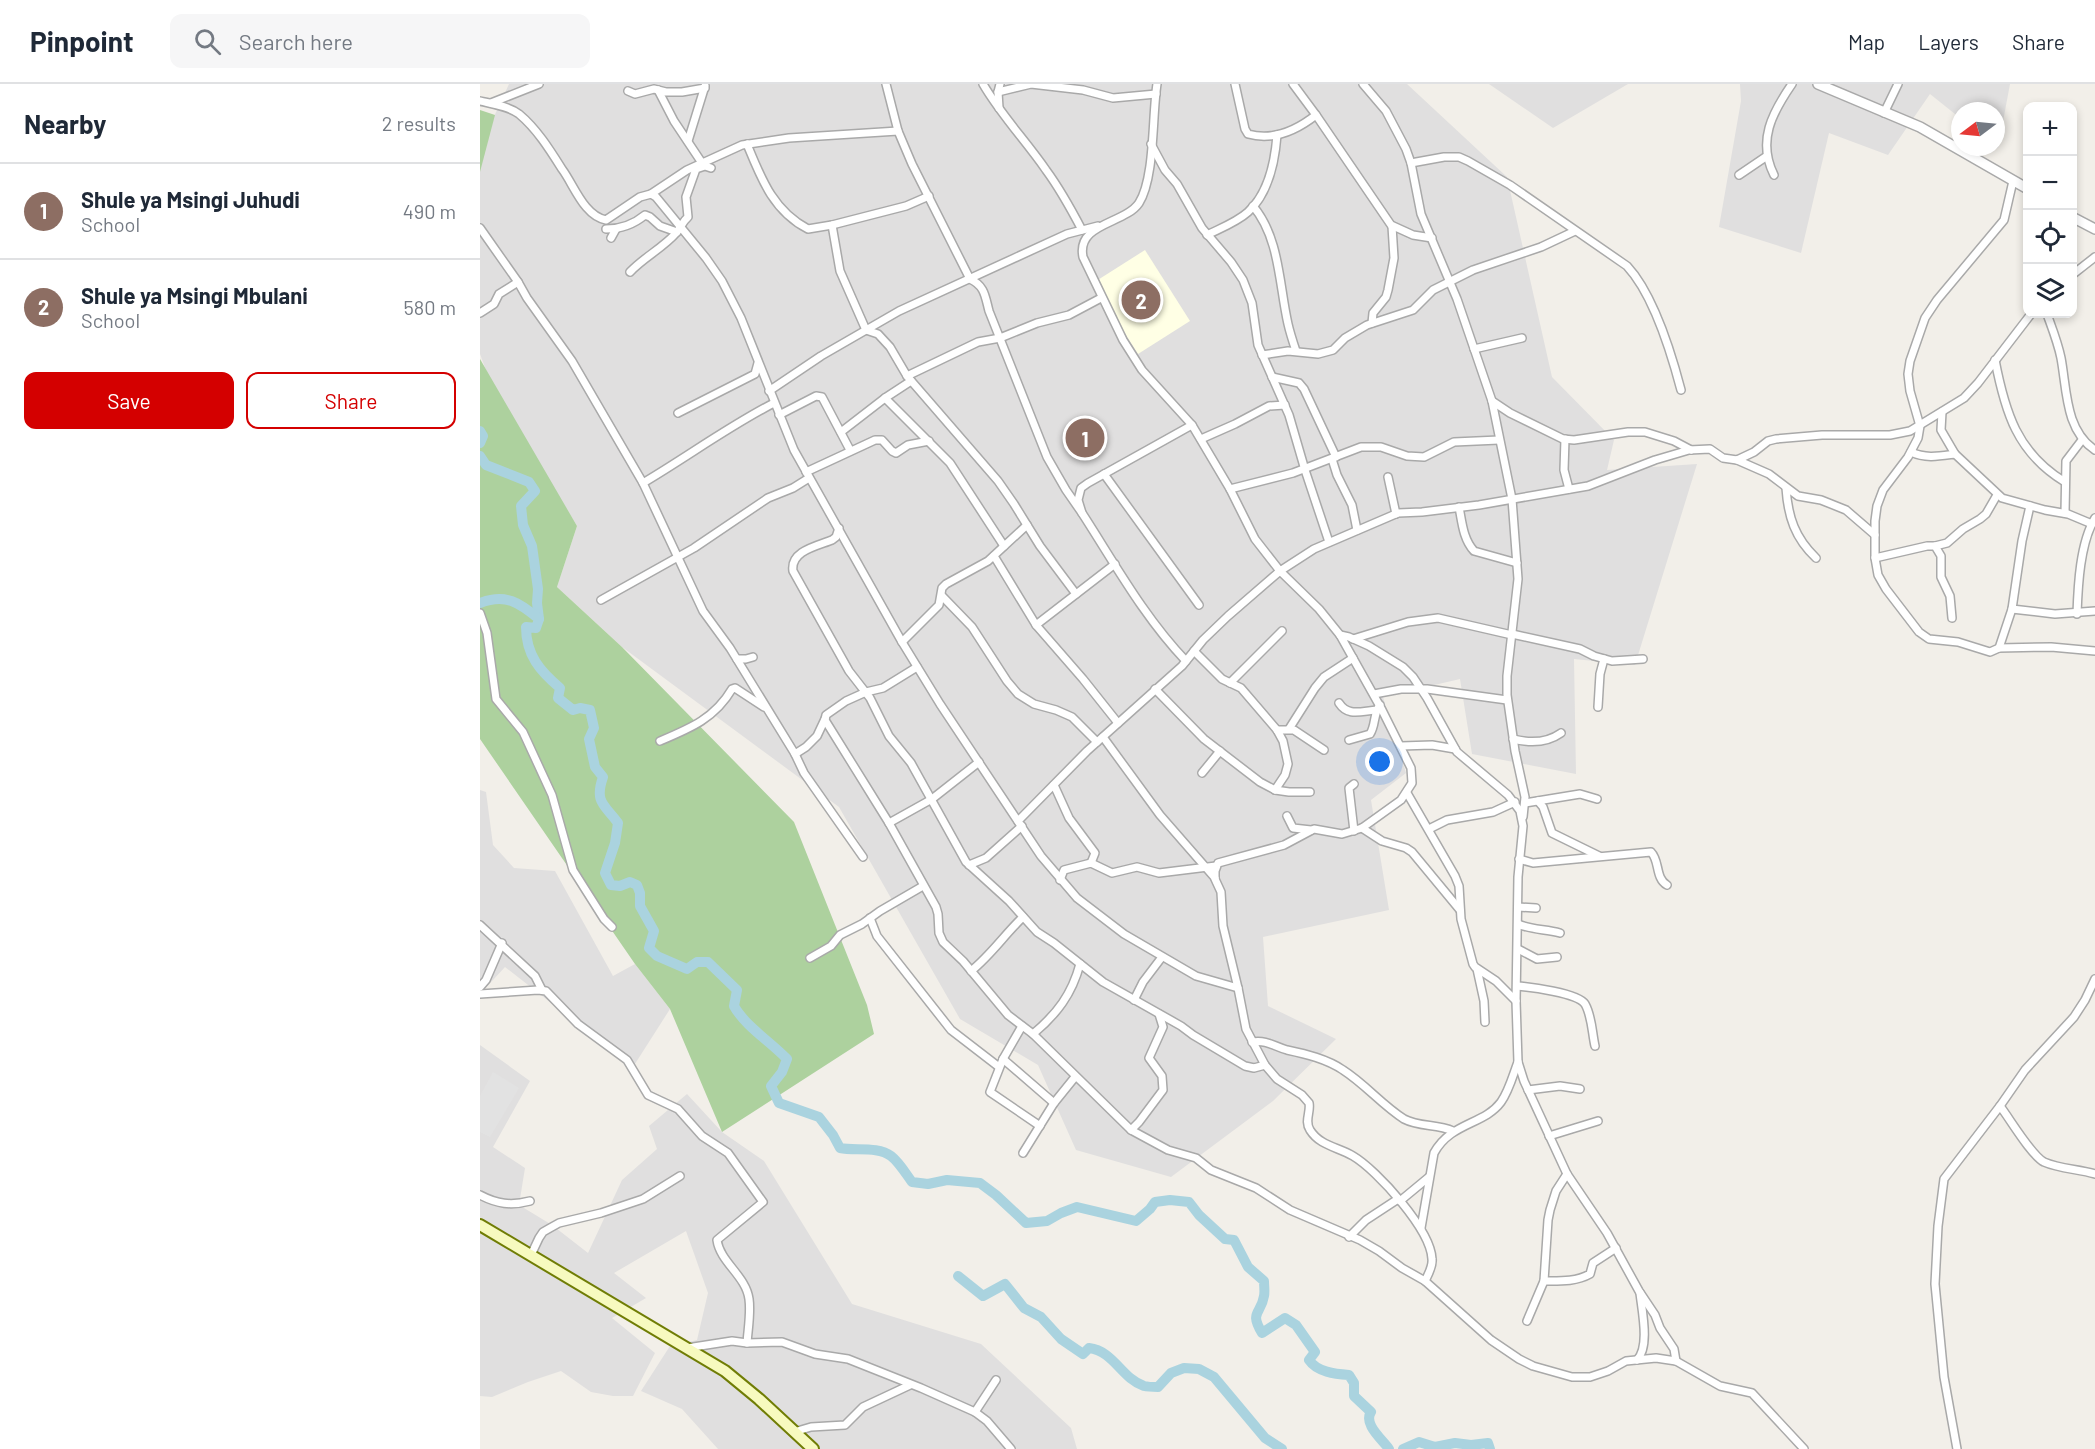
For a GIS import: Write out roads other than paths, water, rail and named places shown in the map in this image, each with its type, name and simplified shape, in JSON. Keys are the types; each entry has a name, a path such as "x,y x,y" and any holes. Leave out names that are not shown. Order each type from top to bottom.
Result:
{"main road":[{"path":"480,1224 725,1371 813,1449"}],"street":[{"path":"491,104 539,84"},
{"path":"886,84 898,131 970,279 982,287 989,311 1047,457 1145,612 1186,662"},
{"path":"983,84 999,109 1046,169 1082,230"},
{"path":"999,109 1000,84"},
{"path":"998,92 1031,84 1082,87 1116,99 1156,94"},
{"path":"1158,84 1148,178 1142,198 1132,211 1101,226 1085,239 1082,247 1088,272 1123,340 1142,370 1192,425 1201,439 1255,539 1280,571 1319,609 1340,636 1374,694 1378,708 1412,768 1412,783 1407,793 1388,811 1362,828 1342,834 1293,828 1287,816"},
{"path":"1235,84 1248,134 1288,133 1316,115"},
{"path":"1293,84 1392,226 1394,258 1388,290 1386,297 1373,313 1372,323"},
{"path":"1364,84 1392,120 1411,163 1419,205 1450,281 1492,400 1512,499 1517,563 1507,700 1525,803 1519,859 1516,1001 1518,1062 1528,1090 1567,1174 1616,1248 1673,1347 1676,1361"},
{"path":"1774,175 1767,156 1766,143 1779,103 1792,84"},
{"path":"1818,84 1920,127 2023,186"},
{"path":"1884,113 1898,84"},
{"path":"628,90 635,94 654,89 682,92 705,86"},
{"path":"688,141 705,86"},
{"path":"658,90 674,121 702,163"},
{"path":"480,100 517,113 533,128 584,204 600,219 606,220 687,170 747,144 789,138 898,131"},
{"path":"1207,235 1249,212 1262,194 1274,163 1277,135"},
{"path":"747,144 764,186 787,215 808,229 906,206 929,196"},
{"path":"1151,144 1207,235 1231,262 1243,280 1252,303 1258,345 1285,405 1329,542"},
{"path":"1739,175 1767,156"},
{"path":"1411,163 1444,157 1459,157 1468,161 1510,185 1621,261 1632,271 1662,329 1681,390"},
{"path":"630,272 679,229 682,221 688,217 686,197 696,169 705,166 711,168"},
{"path":"2013,181 2004,220 1924,318 1908,374 1910,391 1920,426 1918,438 1911,452 1883,490 1877,506 1875,558 1878,575 1886,589 1926,638 1958,642 1990,652 1999,648 2051,647 2095,651"},
{"path":"651,194 656,197 679,229 706,258 731,297 794,450 902,642 1020,824 1060,880 1077,898 1124,934 1196,976 1238,988"},
{"path":"1253,206 1267,228 1272,244 1288,324 1296,351"},
{"path":"606,229 634,224 645,215 660,226 679,229"},
{"path":"2077,219 2095,229"},
{"path":"831,225 840,271 866,330 884,338 909,379 998,481 1040,546 1076,594"},
{"path":"769,391 821,356 899,311 1067,234 1101,226"},
{"path":"1392,226 1413,235 1432,238"},
{"path":"480,228 572,361 643,483 703,611 737,659 795,754 804,773 863,857"},
{"path":"610,237 616,229"},
{"path":"1262,355 1280,351 1318,354 1333,350 1360,328 1413,310 1433,290 1450,281 1502,258 1550,244 1575,231"},
{"path":"2077,272 2095,257"},
{"path":"480,313 494,304 499,294 518,282"},
{"path":"841,432 909,379 978,342 1070,315 1101,298"},
{"path":"1737,460 1754,452 1768,441 1776,439 1822,435 1890,435 1910,431 1964,398 2028,318"},
{"path":"2048,318 2061,356 2072,420 2082,440 2095,450"},
{"path":"1474,349 1522,338"},
{"path":"1995,360 2008,407 2022,443 2044,469 2065,482"},
{"path":"678,413 755,374 758,363"},
{"path":"1272,377 1299,383 1304,388 1334,458 1337,475 1352,505 1357,530"},
{"path":"779,415 820,396 850,450"},
{"path":"885,398 950,463 1004,546"},
{"path":"1492,400 1510,413 1565,439 1646,432 1674,441 1691,450"},
{"path":"643,483 685,459 752,414 774,403"},
{"path":"1201,439 1269,406 1285,405"},
{"path":"1942,412 1941,430 1955,454 1997,495 2012,502 2093,521 2085,541 2077,614"},
{"path":"1082,513 1078,500 1081,488 1192,425"},
{"path":"601,600 677,558 768,498 794,488 808,475 850,450 878,439 896,453 908,446 929,441"},
{"path":"1565,439 1564,470 1569,489"},
{"path":"1230,489 1305,470 1370,446 1381,447 1407,456 1424,457 1454,442 1499,440"},
{"path":"2065,513 2066,462 2082,440"},
{"path":"969,865 986,858 1054,785 1100,740 1186,662 1228,616 1280,571 1314,549 1396,514 1459,507 1588,486 1655,460 1691,450 1710,449 1723,458 1737,460 1769,474 1798,496 1821,500 1846,510 1875,535"},
{"path":"1911,452 1934,457 1955,454"},
{"path":"1104,474 1199,605"},
{"path":"1388,477 1396,514"},
{"path":"1786,489 1790,518 1800,540 1816,558"},
{"path":"1875,558 1947,543 1986,514 1997,495"},
{"path":"1999,648 2012,609 2022,541 2030,506"},
{"path":"1459,507 1464,532 1474,551 1517,563"},
{"path":"902,642 939,604 942,588 946,584 988,561 1027,525"},
{"path":"839,528 836,537 832,540 797,556 793,561 793,568 849,671 866,692 889,736 911,763 969,865 1009,901 1036,932 1054,943 1103,982 1249,1067 1264,1065"},
{"path":"1935,546 1941,556 1941,577 1950,596 1952,618"},
{"path":"994,556 1036,625 1118,723"},
{"path":"1036,625 1115,564"},
{"path":"942,596 972,627 1018,694 1034,704 1072,717 1100,740 1215,879 1221,892 1223,926 1242,1015 1264,1065 1277,1079 1307,1100 1310,1108 1308,1125 1320,1141 1352,1155 1387,1185 1421,1228 1433,1261 1425,1281"},
{"path":"2012,609 2055,614 2095,611"},
{"path":"480,613 487,633 496,699 523,732 552,795 573,870 604,919 612,927"},
{"path":"1353,639 1408,622 1438,618 1580,650 1612,661 1643,659"},
{"path":"1230,683 1282,631"},
{"path":"1340,636 1353,639 1391,658 1403,667 1421,689 1455,749 1515,802 1523,820"},
{"path":"1194,651 1214,673 1241,688 1277,730 1283,741 1288,764 1285,775 1275,790"},
{"path":"737,659 753,657"},
{"path":"1289,729 1324,677 1353,658"},
{"path":"1599,707 1600,674 1604,659"},
{"path":"795,754 817,736 826,715 832,710 866,692 883,688 917,667"},
{"path":"660,741 693,727 715,712 735,688 768,710"},
{"path":"1155,689 1204,739 1260,782 1275,790 1310,792"},
{"path":"1374,694 1401,689 1421,689 1507,700"},
{"path":"1339,703 1342,708 1352,713 1378,708"},
{"path":"1349,740 1370,734 1378,708"},
{"path":"825,719 889,823 938,911 941,939 996,1002 1033,1034 1131,1130 1168,1150 1196,1158 1211,1170 1256,1188 1290,1210 1373,1248 1425,1281 1491,1340 1533,1366 1564,1376 1585,1377 1608,1371 1621,1362 1656,1358 1676,1361 1720,1386 1752,1393 1804,1449"},
{"path":"1277,730 1289,729 1302,734 1324,750"},
{"path":"1513,739 1542,741 1561,733"},
{"path":"1401,746 1432,745 1455,749"},
{"path":"1202,773 1220,751"},
{"path":"889,823 932,799 979,762"},
{"path":"1354,784 1349,788 1354,831"},
{"path":"1054,785 1069,818 1095,853 1091,863"},
{"path":"1407,793 1459,886 1460,910 1473,964 1496,981 1516,1001"},
{"path":"1525,803 1580,794 1597,799"},
{"path":"1538,801 1544,807 1552,833 1601,857"},
{"path":"1429,829 1447,820 1493,813 1515,802"},
{"path":"1362,828 1382,841 1412,852 1460,910"},
{"path":"1060,880 1064,870 1091,863 1112,873 1135,867 1159,873 1216,866 1222,861 1284,845 1311,830"},
{"path":"1519,859 1528,863 1647,852 1654,854 1660,880 1667,885"},
{"path":"1215,879 1216,866"},
{"path":"810,958 826,949 840,936 924,886"},
{"path":"1518,907 1536,908"},
{"path":"971,971 988,956 1004,935 1023,917"},
{"path":"870,918 877,936 947,1026 999,1067"},
{"path":"1518,924 1527,928 1546,929 1560,933"},
{"path":"480,925 535,975 542,990"},
{"path":"480,987 486,980 502,943"},
{"path":"1518,949 1537,959 1557,957"},
{"path":"1134,1000 1143,982 1162,957"},
{"path":"1033,1034 1063,1005 1072,988 1080,964"},
{"path":"1478,969 1485,1022"},
{"path":"1957,1449 1944,1377 1935,1284 1942,1185 1951,1167 2000,1106 2025,1070 2074,1017 2095,979"},
{"path":"1517,986 1537,988 1577,998 1584,1003 1594,1047"},
{"path":"480,994 542,990 549,994 578,1024 627,1060 648,1095 678,1108 702,1136 728,1153 763,1202 717,1240 720,1252 734,1269 749,1299 747,1343"},
{"path":"1131,1130 1163,1090 1162,1076 1149,1058 1162,1027 1159,1014"},
{"path":"1022,1026 1003,1059 990,1090 991,1094 1040,1126"},
{"path":"1252,1042 1264,1041 1331,1063 1404,1119 1453,1131"},
{"path":"1003,1059 1054,1102"},
{"path":"1421,1228 1434,1153 1444,1138 1453,1131 1486,1114 1500,1103 1518,1062"},
{"path":"1023,1153 1054,1102 1075,1077"},
{"path":"1528,1090 1560,1086 1580,1089"},
{"path":"2000,1106 2030,1150 2042,1160 2061,1167 2095,1174"},
{"path":"1549,1136 1598,1121"},
{"path":"1430,1126 1444,1138"},
{"path":"1527,1321 1544,1281 1548,1220 1556,1191 1567,1174"},
{"path":"531,1255 539,1238 559,1223 643,1199 680,1176"},
{"path":"1349,1237 1366,1220 1399,1200 1429,1177"},
{"path":"480,1195 493,1202 509,1205 530,1201"},
{"path":"1544,1281 1563,1281 1585,1277 1590,1274 1593,1263 1616,1248"},
{"path":"1637,1360 1642,1353 1644,1343 1639,1291"},
{"path":"687,1348 732,1341 747,1343 782,1341 815,1354 848,1359 910,1385 928,1390 975,1412 987,1421 1011,1449"},
{"path":"975,1412 996,1380"},
{"path":"793,1432 810,1427 845,1425 863,1407 910,1385"}],"waterway":[{"path":"480,431 483,436 480,443"},
{"path":"480,456 486,465 529,482 535,491 521,506 523,525 532,546 538,589 539,619"},
{"path":"480,603 505,599 519,604 539,619 536,628 526,627 531,654 546,675 560,688 558,698 573,710 580,708 590,710 594,728 589,739 595,767 603,777 600,798 618,823 615,843 605,873 611,885 620,886 630,882 637,885 640,893 640,906 654,931 649,948 657,956 687,969 697,962 708,962 737,990 734,1006 739,1013 751,1027 787,1059 782,1072 771,1086 779,1103 819,1117 840,1148 886,1153 900,1165 912,1182 928,1184 947,1180 980,1183 1026,1223 1047,1221 1077,1207 1136,1221 1155,1202 1170,1200 1189,1202 1199,1215 1225,1239 1234,1240 1248,1267 1264,1281 1263,1302 1256,1317 1262,1333 1285,1318 1296,1325 1315,1352 1309,1360 1312,1364 1327,1372 1349,1375 1354,1383 1354,1396 1371,1412 1369,1417 1371,1426 1389,1449"},
{"path":"958,1276 983,1296 1005,1284 1024,1308 1041,1317 1061,1339 1083,1354 1089,1348 1098,1350 1129,1377 1144,1386 1158,1387 1171,1373 1184,1368 1199,1369 1214,1377 1265,1438 1282,1449"},
{"path":"1403,1449 1419,1442 1435,1447 1455,1443 1471,1445 1488,1443 1490,1449"}],"place":[{"name":"Shule ya Msingi Mbulani","path":"1141,300"},
{"name":"Shule ya Msingi Juhudi","path":"1085,438"}]}
